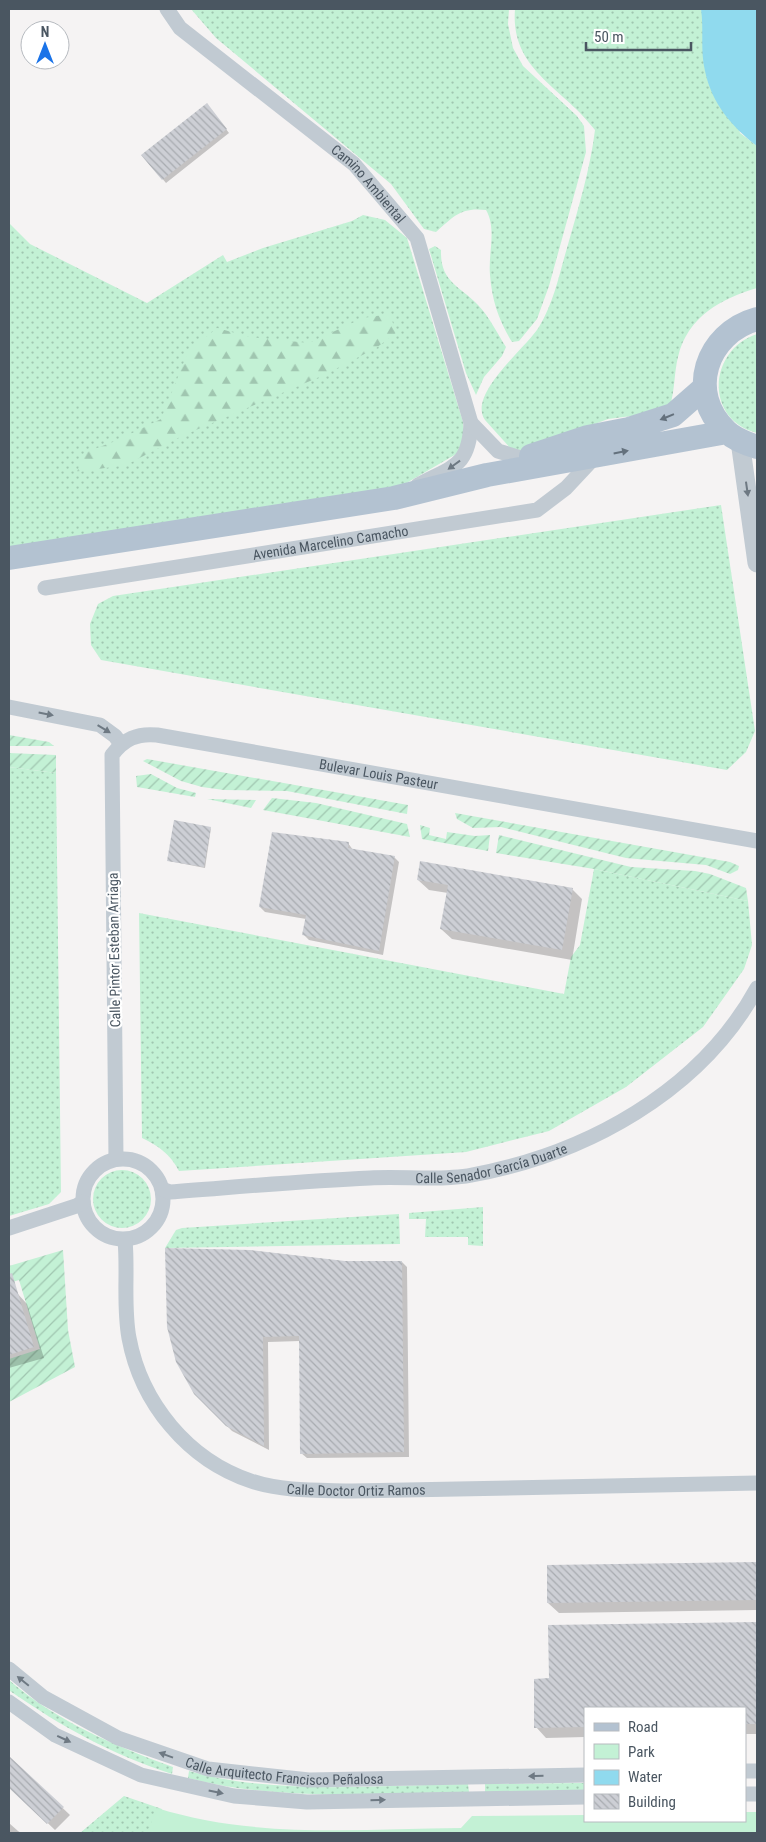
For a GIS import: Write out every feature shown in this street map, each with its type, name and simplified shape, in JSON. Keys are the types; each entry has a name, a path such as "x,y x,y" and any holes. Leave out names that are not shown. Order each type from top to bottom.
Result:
{"main road":[{"path":"741,440 715,419 708,404 705,387 706,367 714,349 727,333 744,323 757,319"},
{"path":"487,475 524,459 588,437 629,429 673,416 705,387"},
{"path":"9,558 394,498 487,475 595,457 741,440"}],"street":[{"name":"Camino Ambiental","path":"167,9 180,28 354,164 417,238 471,423 470,440 466,455 454,466 394,498"},
{"name":"Camino Ambiental","path":"471,423 498,451 524,459"},
{"path":"741,440 757,562"},
{"name":"Avenida Marcelino Camacho","path":"44,588 537,510 566,488 595,457"},
{"path":"9,707 100,725 115,736 121,744"},
{"name":"Bulevar Louis Pasteur","path":"121,744 130,738 145,734 158,735 757,842"},
{"name":"Calle Pintor Esteban Arriaga","path":"116,1159 112,755 121,744"},
{"name":"Calle Senador García Duarte","path":"162,1189 170,1192 372,1178 470,1176 528,1162 595,1136 627,1118 658,1097 700,1061 726,1033 757,988"},
{"path":"116,1159 128,1159 150,1169 162,1189 162,1208 155,1224 146,1233 124,1240 99,1232 88,1218 82,1202 86,1184 95,1170 105,1163 116,1159"},
{"path":"9,1228 76,1206 82,1202"},
{"name":"Calle Doctor Ortiz Ramos","path":"124,1240 128,1336 134,1358 147,1389 162,1416 194,1448 219,1467 251,1481 309,1490 353,1491 757,1483"},
{"name":"Calle Arquitecto Francisco Peñalosa","path":"9,1669 43,1697 118,1738 208,1769 309,1780 584,1775"},
{"name":"Calle Arquitecto Francisco Peñalosa","path":"9,1702 55,1735 142,1775 234,1796 307,1802 584,1797"}],"green space":[{"path":"191,9 509,9 508,24 513,48 523,66 577,116 584,126 586,152 549,286 537,319 519,341 512,342 503,326 494,302 490,275 492,233 486,210 464,211 453,217 436,232 424,229 391,184 216,38"},
{"path":"515,9 701,9 740,133 757,146 757,288 731,297 719,304 698,320 689,331 678,357 670,406 655,413 608,419 523,451 512,450 485,420 482,409 484,397 501,371 539,327 549,308 583,189 595,130 530,63 521,48 516,30"},
{"path":"363,215 385,220 407,238 463,422 465,445 458,453 391,492 9,552 9,223 30,244 147,303 223,255 227,262 263,248 352,221"},
{"path":"435,246 441,250 447,276 482,309 506,347 502,356 484,377 476,395 466,373 429,249"},
{"path":"390,314 396,333 376,348 324,375 182,436 126,465 77,472 84,453 118,440 161,419 188,352 217,328 250,337 309,343 363,318"},
{"path":"757,334 757,433 740,426 728,414 721,400 719,385 721,369 729,354 741,342"},
{"path":"721,505 755,731 746,752 727,770 101,660 91,645 90,624 98,604 113,596"},
{"path":"9,735 49,742 54,746 9,746"},
{"path":"9,753 56,755 56,773 9,767"},
{"path":"147,759 408,805 407,814 287,791 224,790 202,787 181,781 143,761"},
{"path":"9,767 56,773 61,1192 49,1204 9,1216"},
{"path":"151,774 177,788 196,793 195,797 137,787 136,776"},
{"path":"272,798 316,803 407,824 410,837 263,810"},
{"path":"207,799 256,800 251,808"},
{"path":"455,813 730,862 739,866 738,870 730,874 706,865 626,858 501,827 473,828 457,819"},
{"path":"420,825 430,828 429,835 446,839 447,832 475,836 490,835 488,851 422,839"},
{"path":"499,835 631,867 695,871 710,874 746,888 748,901 594,869 496,853"},
{"path":"594,869 748,901 752,945 744,969 703,1027 626,1087 549,1131 466,1152 179,1171 164,1151 142,1138 139,913 564,994 571,957 580,945"},
{"path":"116,1170 128,1170 143,1178 151,1193 151,1205 143,1220 128,1228 116,1228 101,1220 93,1205 93,1193 101,1178"},
{"path":"483,1207 483,1246 468,1245 468,1237 425,1237 426,1219 409,1219 409,1213"},
{"path":"399,1214 400,1244 165,1248 176,1230 182,1228"},
{"path":"63,1250 68,1330 75,1367 9,1402 9,1359 40,1349 19,1280 9,1283 9,1266"},
{"path":"9,1680 27,1695 66,1720 108,1741 173,1767 172,1774 107,1748 68,1728 10,1691"},
{"path":"189,1771 223,1779 293,1786 363,1787 468,1784 469,1792 292,1793 222,1786 188,1778"},
{"path":"584,1783 584,1790 485,1792 485,1784"},
{"path":"124,1796 162,1809 156,1833 80,1833"},
{"path":"157,1808 194,1818 232,1824 308,1830 461,1828 472,1816 584,1815 584,1822 746,1822 746,1812 757,1812 757,1833 147,1833"}],"water":[{"path":"701,9 757,9 757,146 739,131 724,114 708,83 702,48"}],"building":[{"path":"207,103 227,129 162,180 141,155"},
{"path":"174,820 211,827 204,867 167,861"},
{"path":"272,832 349,842 348,848 395,856 379,951 302,935 306,915 259,907"},
{"path":"420,861 573,888 562,950 440,929 448,885 417,880"},
{"path":"165,1248 250,1250 345,1261 402,1261 404,1452 300,1454 299,1336 263,1337 264,1446 226,1426 194,1394 176,1362 167,1327"},
{"path":"12,1273 34,1347 9,1355 9,1274"},
{"path":"757,1562 757,1600 547,1603 547,1565"},
{"path":"757,1622 757,1724 746,1724 746,1707 584,1707 584,1727 534,1728 534,1679 549,1678 548,1625"},
{"path":"9,1756 64,1807 47,1824 9,1788"}]}
